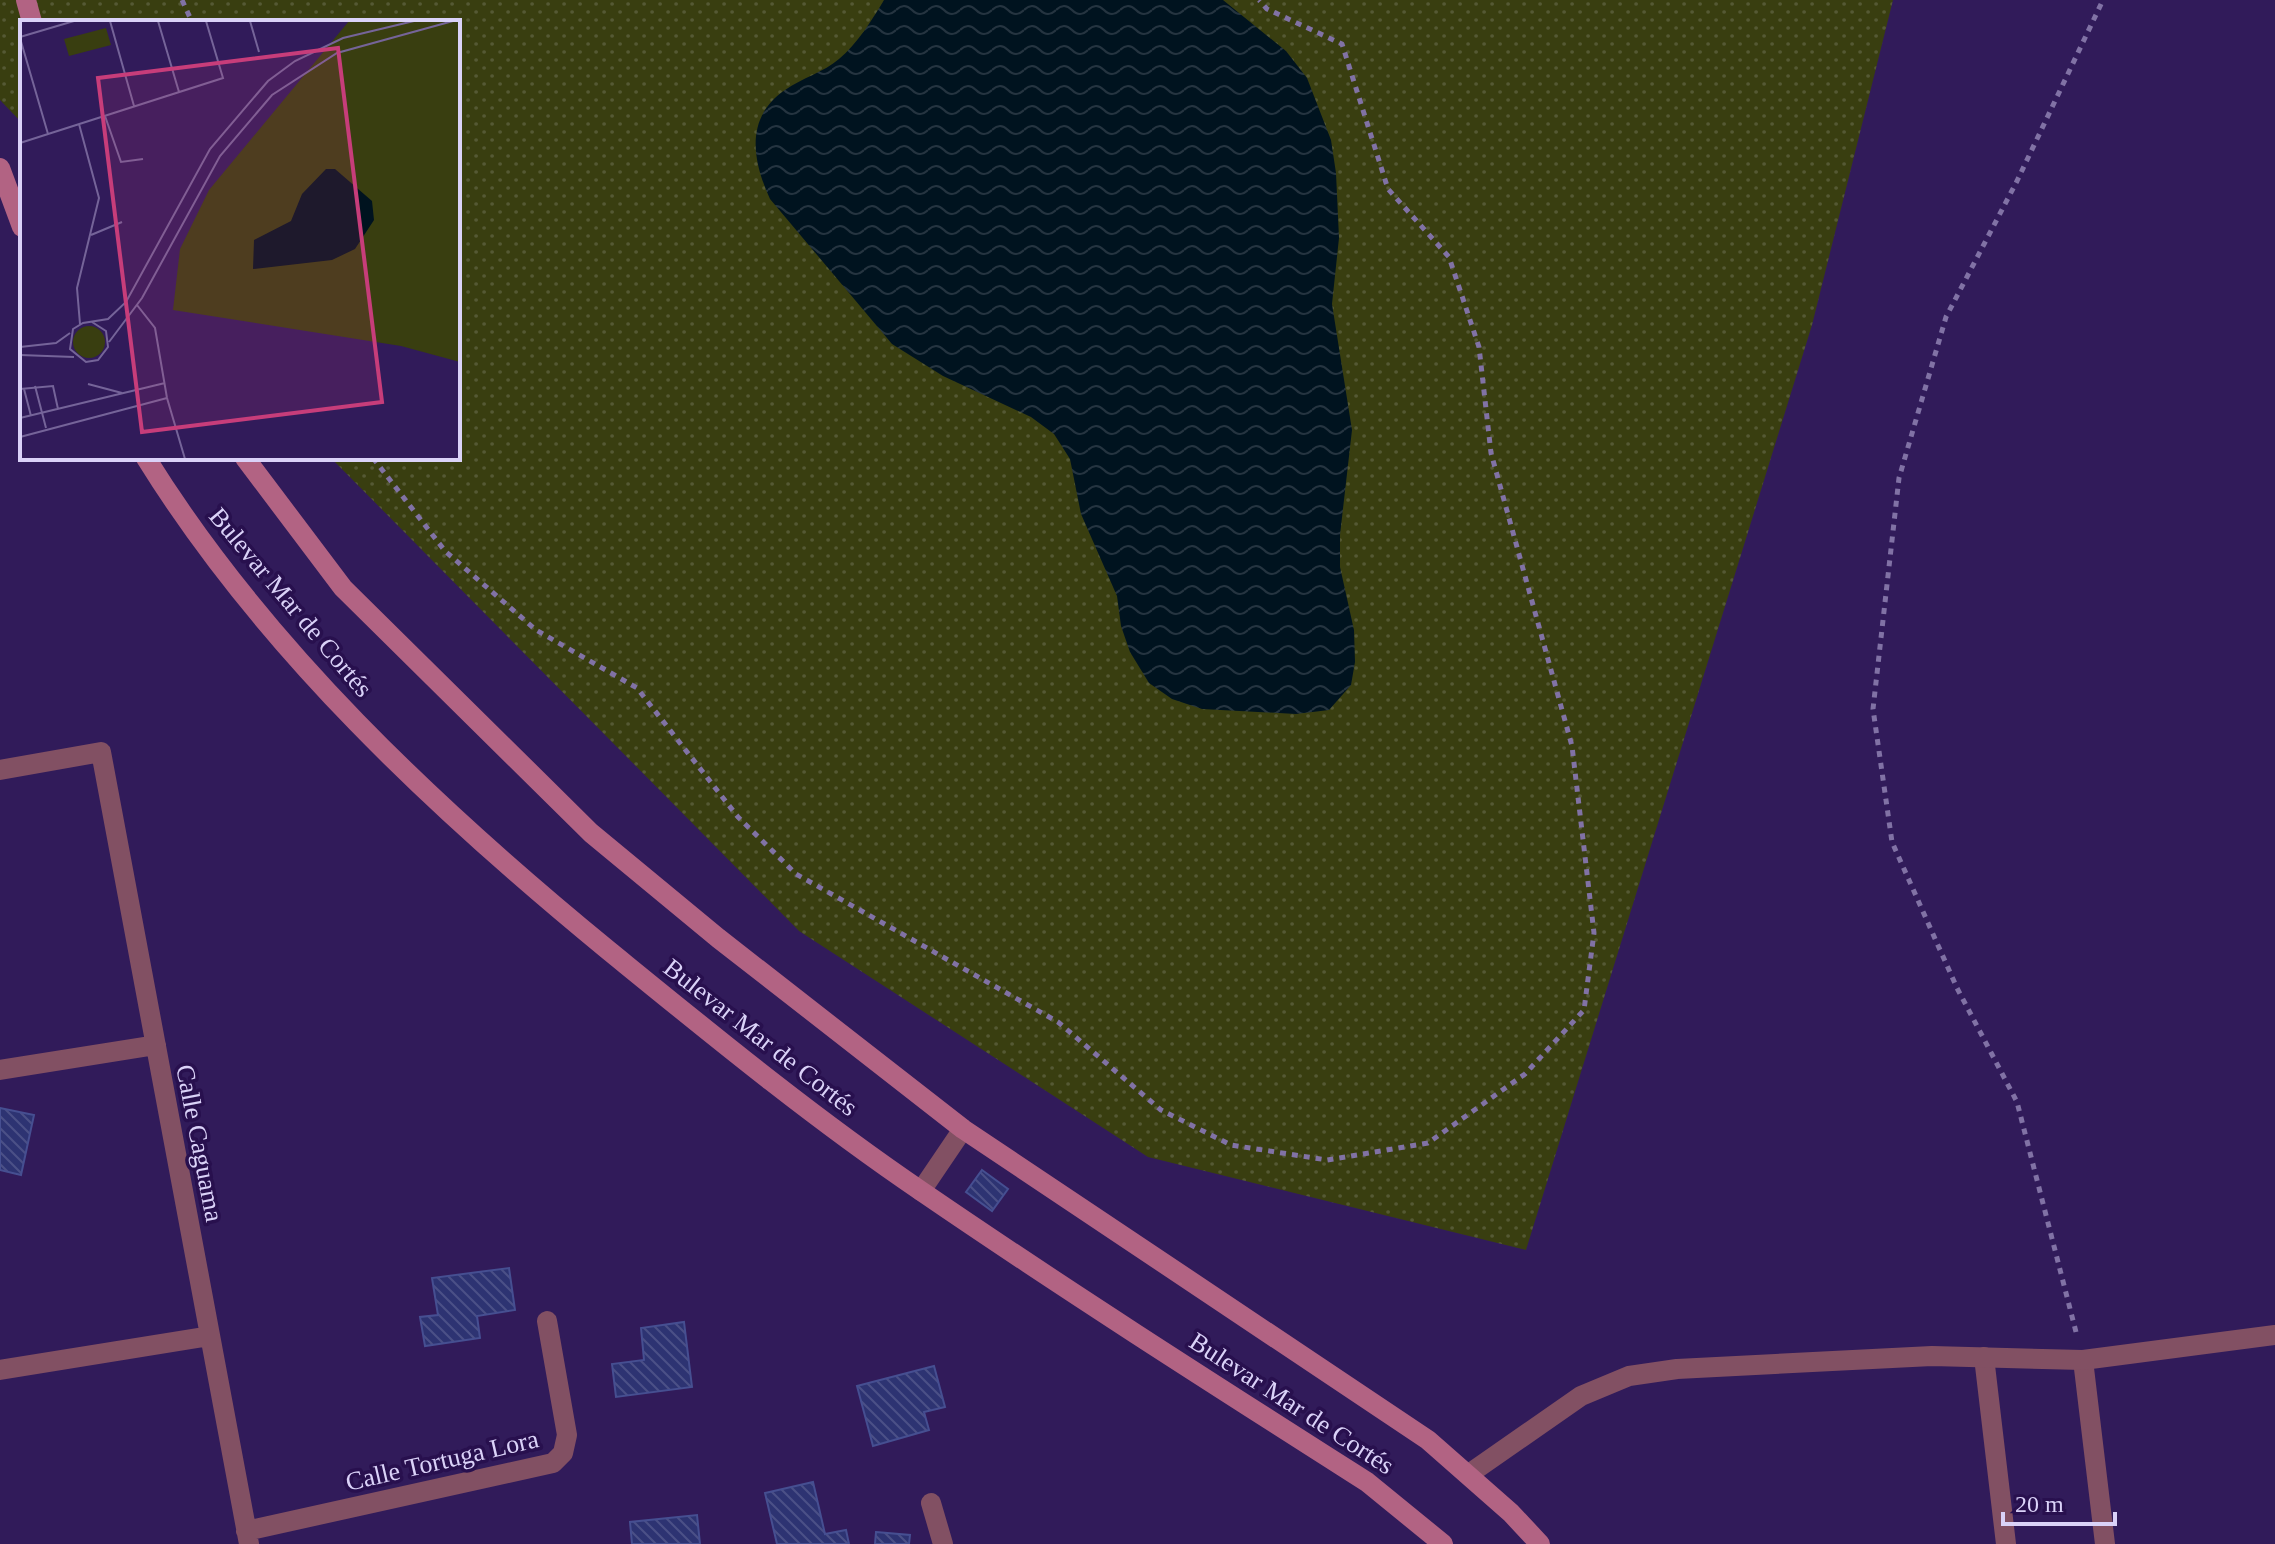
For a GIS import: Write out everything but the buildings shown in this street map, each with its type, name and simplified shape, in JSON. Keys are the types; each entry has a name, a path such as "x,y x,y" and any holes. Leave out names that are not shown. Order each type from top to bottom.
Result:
{"street":[{"path":"26,0 31,20"},
{"path":"0,168 20,222"},
{"name":"Bulevar Mar de Cortés","path":"147,460 232,577 323,686 416,782 541,894 705,1029 921,1191 1367,1482 1443,1544"},
{"name":"Bulevar Mar de Cortés","path":"247,460 343,588 591,833 718,938 963,1129 1379,1406 1469,1474 1540,1544"},
{"name":"Calle Caguama","path":"0,770 101,752 247,1537"},
{"path":"0,1070 156,1045"},
{"path":"921,1191 963,1129"},
{"name":"Calle Tortuga Lora","path":"247,1537 553,1463 563,1453 567,1435 547,1321"},
{"path":"1469,1474 1581,1396 1629,1376 1677,1369 1845,1360 1984,1357 2083,1360 2275,1335"},
{"path":"0,1370 210,1336"},
{"path":"1984,1357 2006,1544"},
{"path":"2083,1360 2105,1544"},
{"path":"931,1503 943,1544"}],"path":[{"path":"182,0 191,20"},
{"path":"375,460 457,561 536,630 637,688 738,817 796,874 1058,1022 1161,1110 1231,1145 1327,1160 1428,1143 1525,1074 1584,1010 1594,933 1572,746 1491,453 1479,347 1449,257 1388,189 1342,44 1267,9 1259,0"},
{"path":"2083,1360 2017,1102 1957,988 1892,842 1873,709 1899,478 1946,317 2017,181 2103,0"}],"green space":[{"path":"0,0 1893,0 1812,325 1526,1250 1148,1157 799,931 333,460 460,460 460,20 20,20 20,121 0,100"}],"water":[{"path":"884,0 1223,0 1286,51 1307,78 1331,140 1336,173 1339,238 1332,304 1352,430 1340,535 1340,567 1354,630 1355,662 1351,685 1329,710 1296,714 1202,709 1172,699 1149,683 1130,652 1121,626 1117,596 1081,514 1070,459 1054,434 1031,417 943,376 892,344 770,199 756,154 758,126 763,113 785,90 827,68 846,53"}]}
